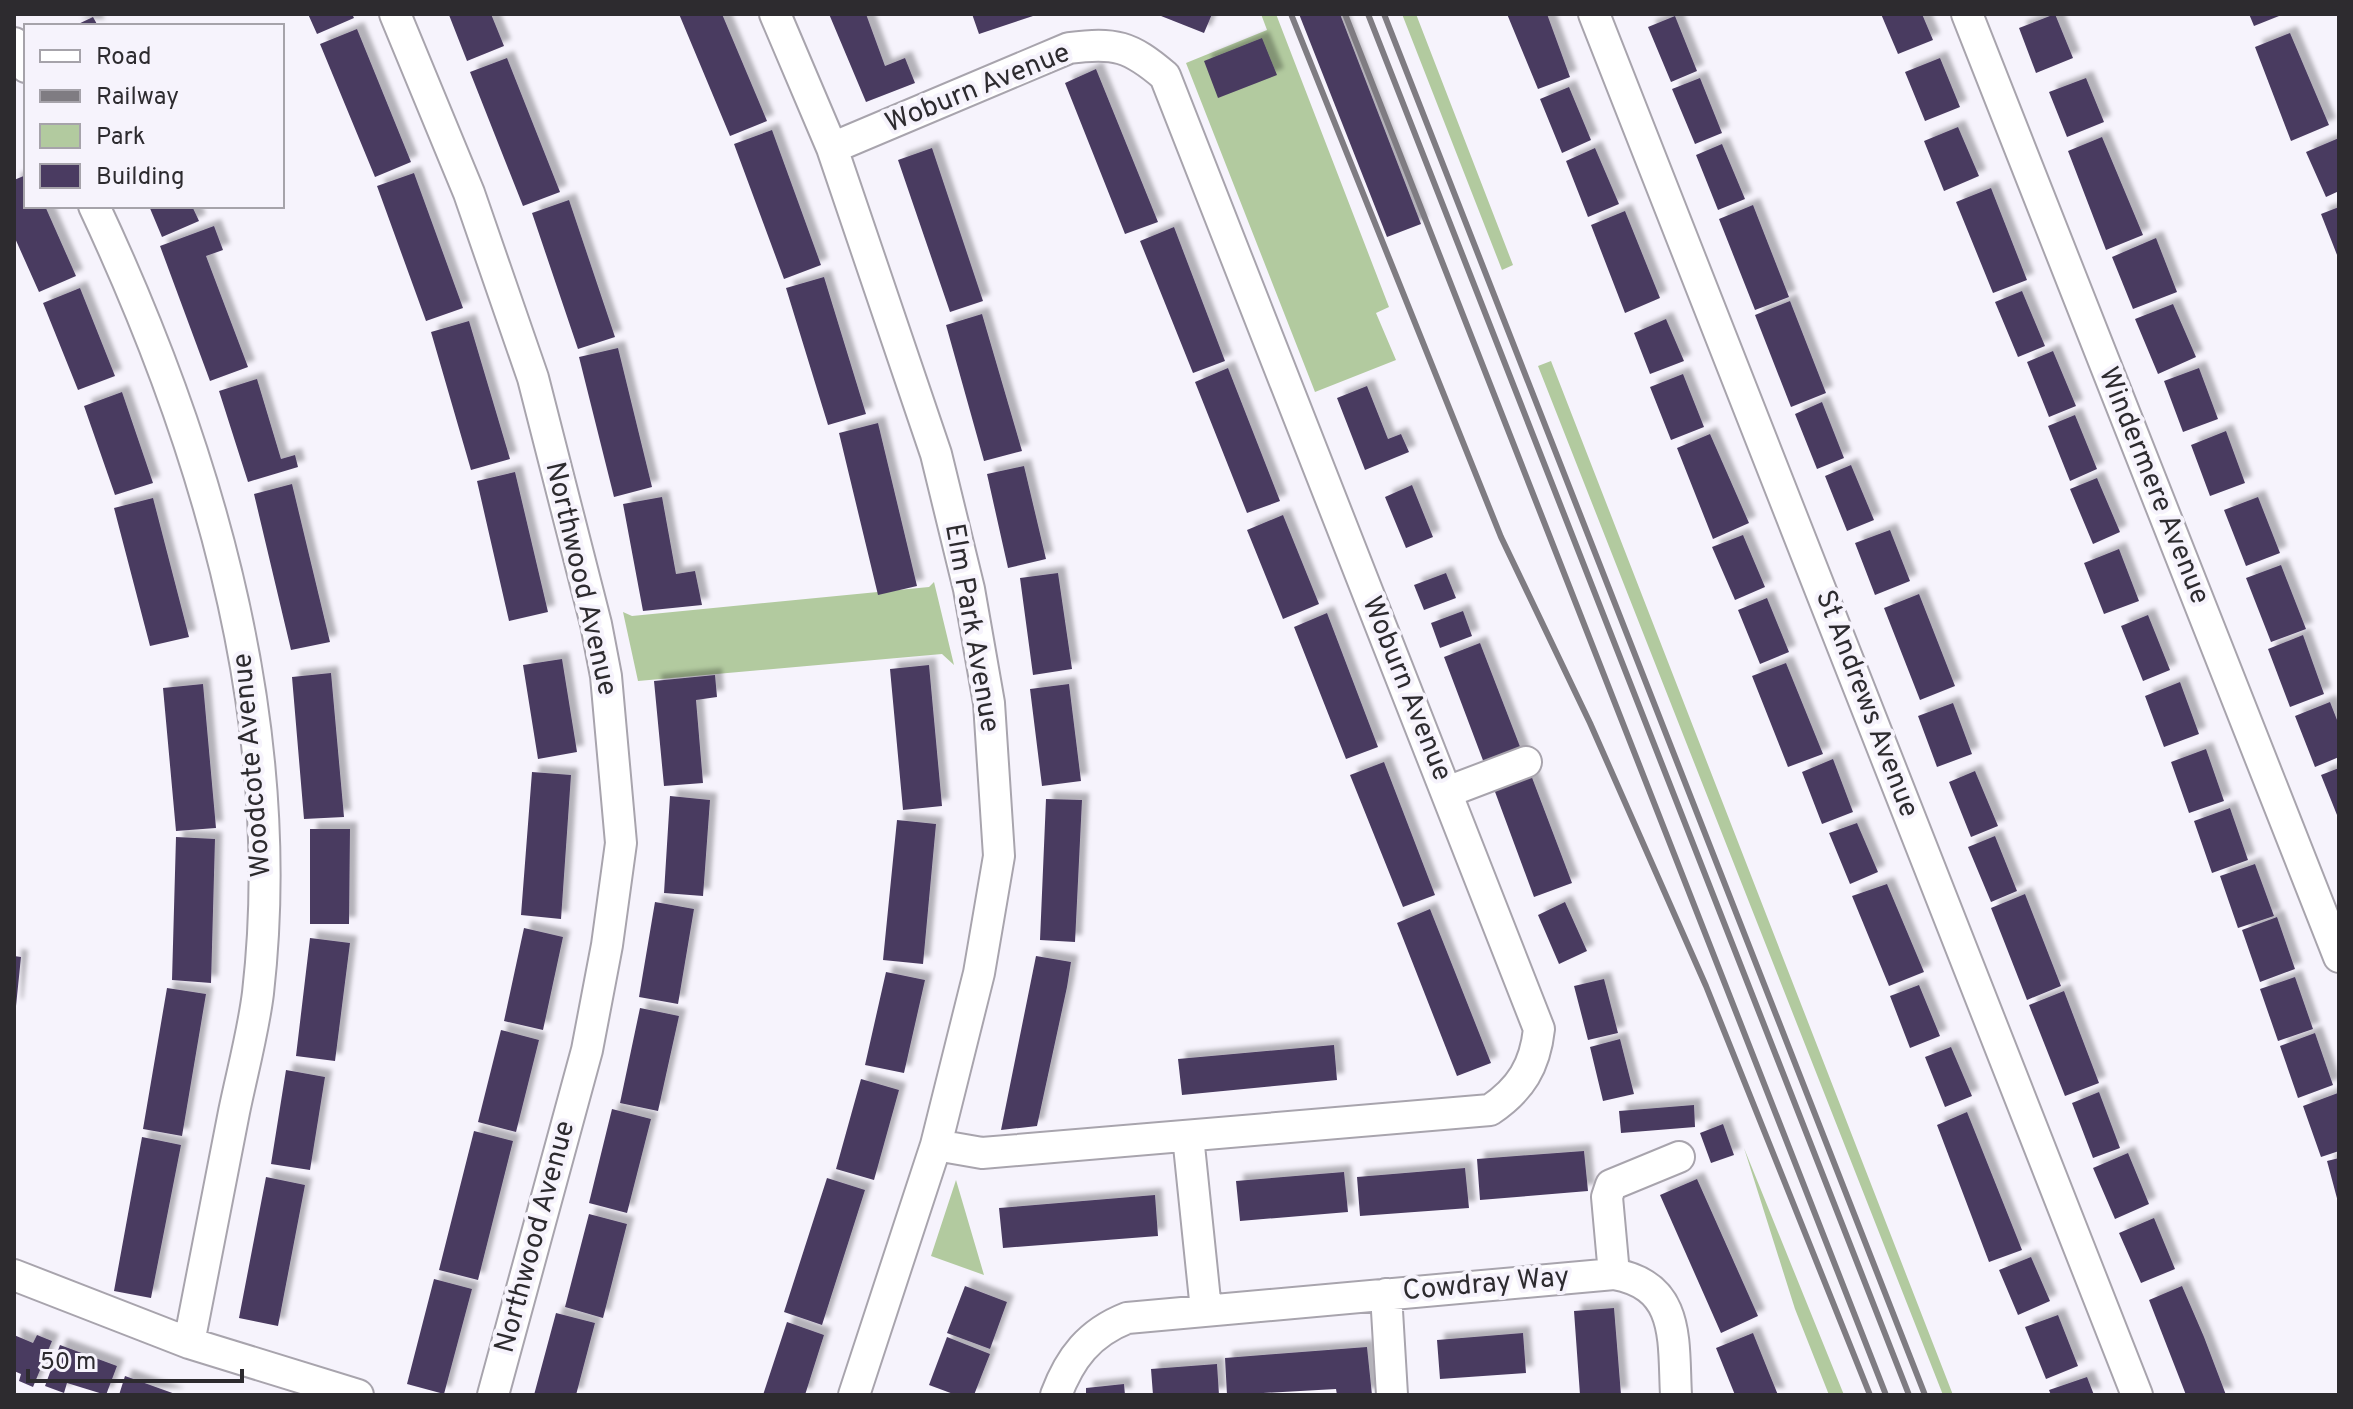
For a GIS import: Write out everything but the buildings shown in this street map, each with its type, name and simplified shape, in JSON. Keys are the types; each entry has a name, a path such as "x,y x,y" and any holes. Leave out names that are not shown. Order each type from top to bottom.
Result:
{"street":[{"name":"Northwood Avenue","path":"395,14 469,193 533,378 596,624 606,676 621,843 607,945 587,1050 493,1395"},
{"name":"Elm Park Avenue","path":"775,14 832,148 936,454 969,589 989,703 999,856 979,973 936,1145 854,1395"},
{"name":"St Andrews Avenue","path":"1594,14 2137,1395"},
{"name":"Windermere Avenue","path":"1967,14 2339,957"},
{"path":"14,43 24,63"},
{"name":"Woburn Avenue","path":"832,148 1069,48 1107,43 1138,54 1165,76 1539,1029 1530,1068 1520,1085 1490,1110 982,1153 936,1145"},
{"name":"Woodcote Avenue","path":"95,208 161,362 209,504 247,661 257,763 265,891 258,995 189,1343"},
{"path":"1447,792 1526,762"},
{"path":"1188,1136 1206,1310"},
{"path":"1614,1274 1607,1197 1611,1185 1679,1157"},
{"name":"Cowdray Way","path":"1056,1395 1082,1346 1111,1325 1144,1315 1614,1274 1644,1283 1663,1303 1672,1326 1676,1395"},
{"path":"14,1275 189,1343 358,1395"},
{"path":"1386,1294 1392,1395"}],"green space":[{"path":"1261,14 1276,14 1389,307 1376,313 1396,360 1315,392 1186,63 1267,30"},
{"path":"1402,14 1416,14 1513,265 1502,270"},
{"path":"1551,361 1953,1395 1943,1395 1538,366"},
{"path":"934,582 954,665 942,654 638,681 623,612 632,616 929,587"},
{"path":"1744,1148 1844,1395 1829,1395 1795,1309"},
{"path":"956,1180 984,1275 931,1256"}],"railway":[{"path":"1291,14 1501,537 1590,723 1706,986 1870,1395"},
{"path":"1345,14 1886,1395"},
{"path":"1368,14 1909,1395"},
{"path":"1384,14 1925,1395"}]}
